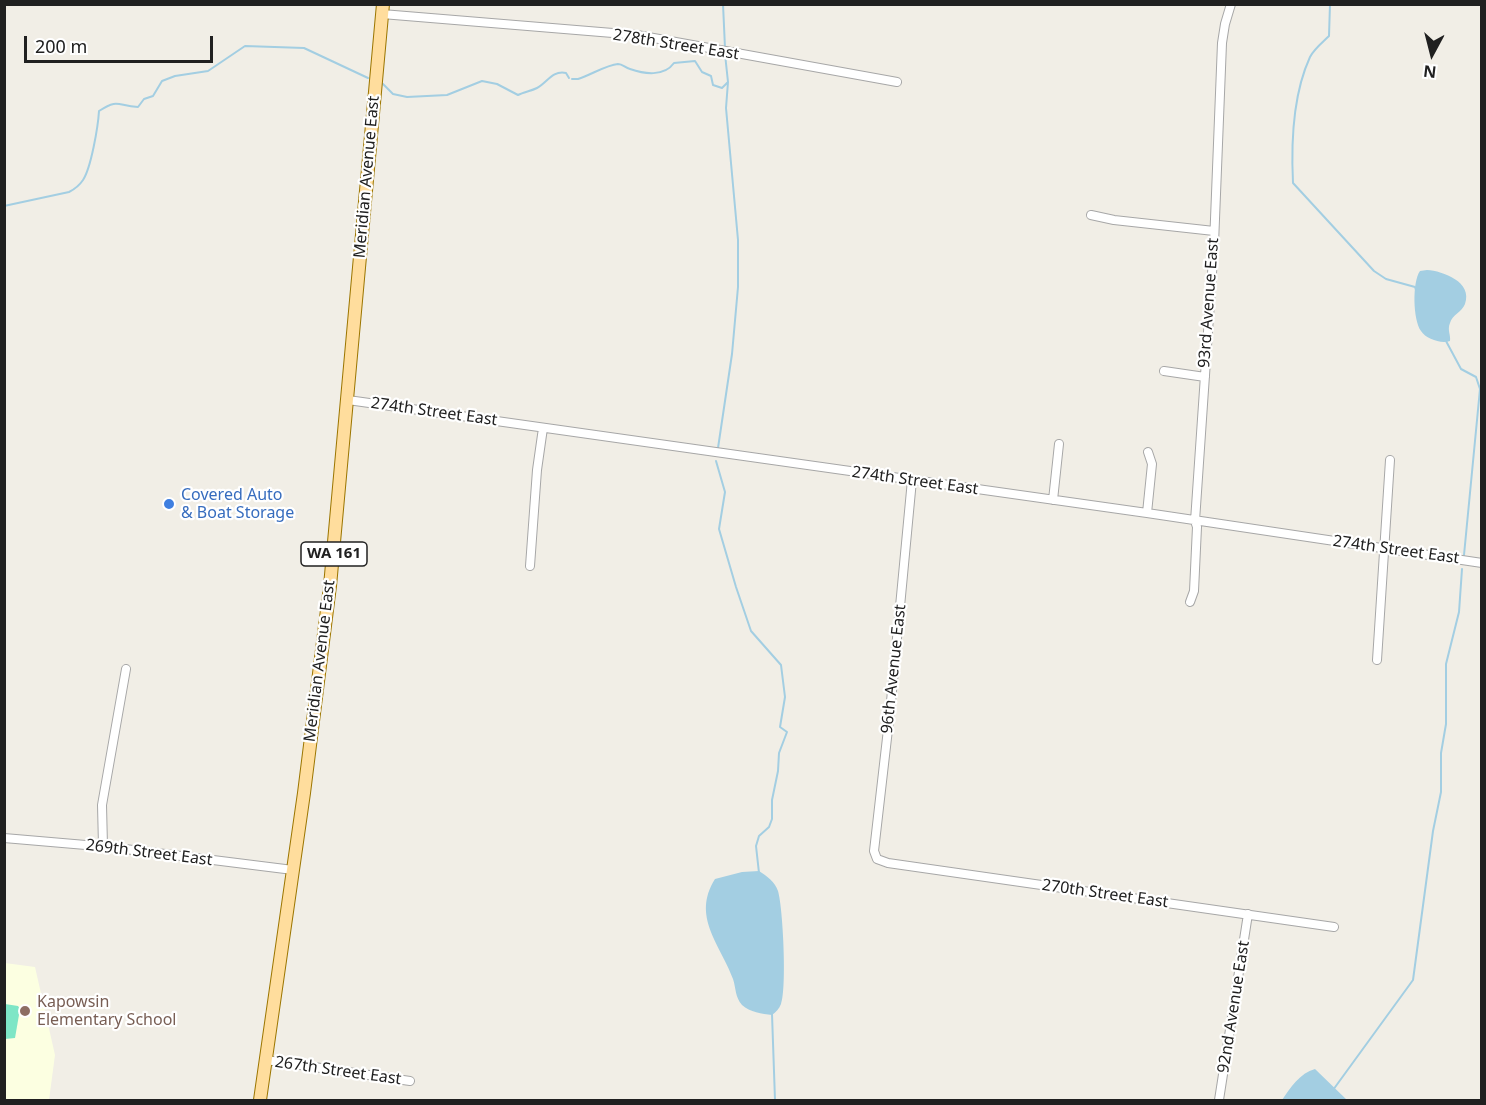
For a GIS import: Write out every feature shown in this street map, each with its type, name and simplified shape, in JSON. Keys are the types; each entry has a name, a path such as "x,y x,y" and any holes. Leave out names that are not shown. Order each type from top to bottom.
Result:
{"main road":[{"name":"Meridian Avenue East","path":"260,1101 324,638 383,9"}],"street":[{"name":"93rd Avenue East","path":"1190,602 1194,591 1197,528 1195,521 1214,231 1222,43 1231,4"},
{"name":"278th Street East","path":"383,9 637,35 672,40 720,52 897,82"},
{"path":"1091,215 1123,221 1214,231"},
{"path":"1164,371 1204,377"},
{"name":"274th Street East","path":"348,400 1147,513 1482,563"},
{"path":"530,566 537,470 543,428"},
{"path":"1053,500 1059,444"},
{"path":"1147,513 1152,464 1148,452"},
{"path":"1377,660 1390,460"},
{"name":"96th Avenue East","path":"877,859 874,851 912,480"},
{"path":"103,846 102,805 126,669"},
{"name":"269th Street East","path":"4,837 103,846 293,870"},
{"name":"270th Street East","path":"877,859 888,863 1334,927"},
{"name":"92nd Avenue East","path":"1219,1101 1248,914"},
{"name":"267th Street East","path":"266,1060 410,1081"}],"shaded area":[{"name":"Kapowsin Elementary School","path":"5,963 35,967 55,1055 49,1100 5,1100"}],"green space":[{"path":"5,1004 18,1006 20,1009 15,1038 5,1039"}],"water":[{"path":"1427,270 1448,275 1461,284 1465,290 1465,304 1451,320 1449,326 1450,341 1442,342 1430,338 1423,334 1418,326 1415,310 1417,276 1420,271"},
{"path":"759,871 777,888 780,900 784,948 783,995 780,1006 772,1015 752,1011 742,1005 707,918 708,893 715,879 742,872"},
{"path":"1315,1069 1347,1100 1282,1100 1300,1077"}],"waterway":[{"path":"723,4 725,48"},
{"path":"1330,4 1329,36 1310,57 1300,87 1294,119 1293,183 1374,271 1386,279 1415,287 1416,290"},
{"path":"4,206 69,192 78,186 86,174 91,157 99,111 115,104 138,107 144,99 153,96 162,81 175,76 208,71 245,46 304,48 368,78"},
{"path":"718,448 732,354 738,287 738,240 726,108 728,82 725,54"},
{"path":"572,79 578,79 618,64 636,71 654,73 665,71 674,63 695,61 702,72 711,76 713,85 722,88 728,82"},
{"path":"383,84 393,94 407,97 447,95 482,81 497,84 518,95 541,86 557,73 566,73 569,78"},
{"path":"1446,341 1461,369 1476,377 1480,389 1464,555"},
{"path":"716,461 725,492 719,529 751,631 781,665 785,697 780,727 787,732 779,753 772,800 772,819 769,827 759,836 756,846 759,873"},
{"path":"1333,1090 1413,980 1433,831 1441,792 1441,753 1446,724 1446,664 1459,612 1462,569"},
{"path":"772,1014 775,1100"}],"place":[{"name":"Covered Auto & Boat Storage","path":"169,504"},
{"name":"Kapowsin Elementary School","path":"25,1011"}]}
